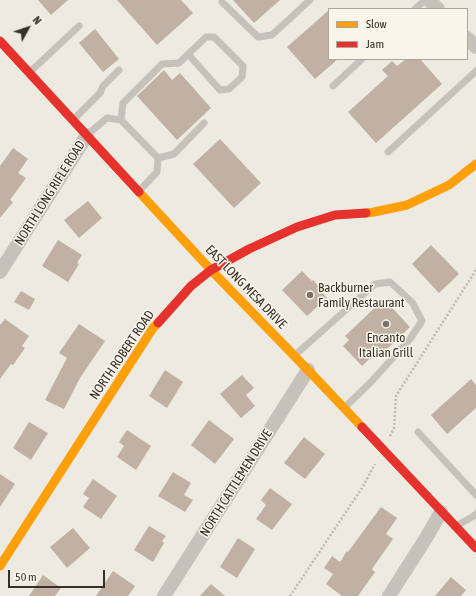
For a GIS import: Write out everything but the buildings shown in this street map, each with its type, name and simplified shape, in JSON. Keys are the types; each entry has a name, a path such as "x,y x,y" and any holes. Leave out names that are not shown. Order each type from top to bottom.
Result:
{"street":[{"path":"429,0 437,8"},
{"path":"468,39 476,47"},
{"name":"EAST LONG MESA DRIVE","path":"0,41 211,270 308,370 455,527 474,543"},
{"name":"NORTH LONG RIFLE ROAD","path":"0,272 87,135"},
{"name":"NORTH ROBERT ROAD","path":"0,566 153,328 191,286 211,270 248,249 297,227 335,215 374,212 407,205 449,185 476,164"},
{"name":"NORTH CATTLEMEN DRIVE","path":"164,596 308,370"},
{"path":"389,596 441,512"}],"lane":[{"path":"222,0 222,2 258,37 272,35 310,0"},
{"path":"416,8 425,0"},
{"path":"29,73 79,26"},
{"path":"121,120 123,103 162,64 179,63 188,54 206,37 214,37 243,66 242,77 229,89 220,90 188,54"},
{"path":"333,86 361,60"},
{"path":"73,120 100,93 103,86 119,70"},
{"path":"388,152 476,71"},
{"path":"87,135 107,118 121,120 158,158 157,172 138,191"},
{"path":"158,158 174,154 204,123"},
{"path":"294,356 375,284 390,282 412,302 422,321 410,339 370,383 344,408"},
{"path":"418,432 476,495"},
{"path":"455,527 476,514"}],"traffic: slow":[{"path":"366,213 407,205 449,185 476,164"},
{"path":"139,192 211,270 362,427"},
{"path":"0,566 153,328 158,323"}],"traffic: jam":[{"path":"0,41 139,192"},
{"path":"158,323 191,286 211,270 249,249 297,227 335,215 366,213"},
{"path":"362,427 476,548"}],"place":[{"name":"Backburner Family Restaurant","path":"310,295"},
{"name":"Encanto Italian Grill","path":"386,324"}]}
